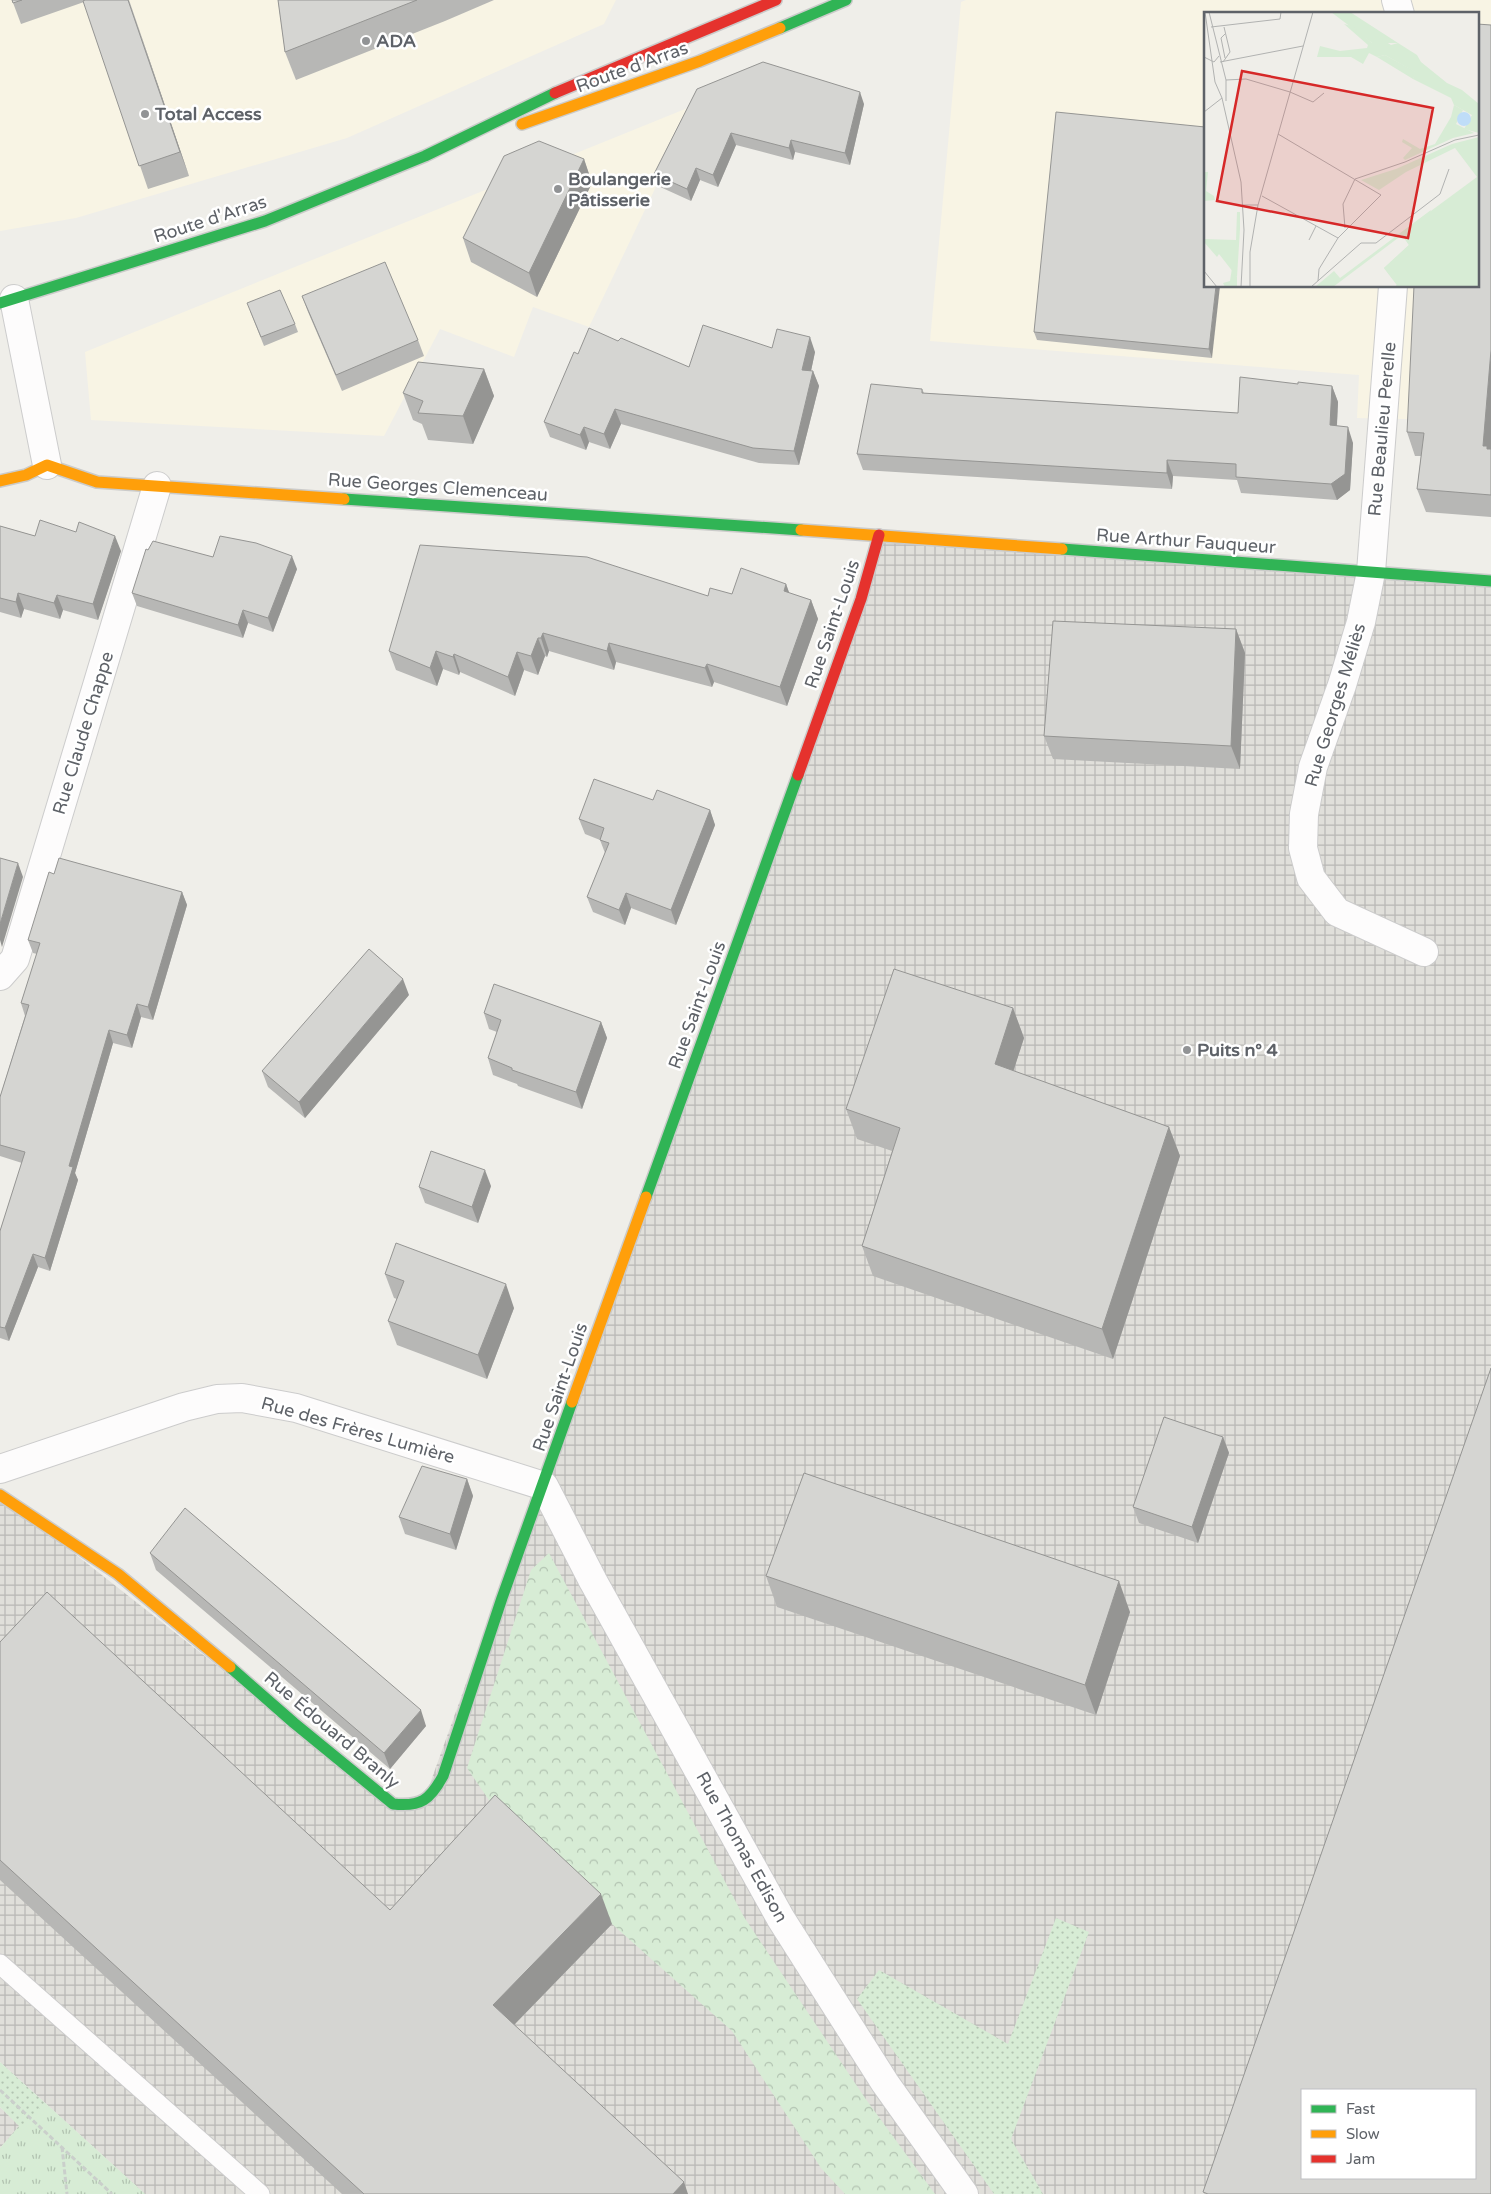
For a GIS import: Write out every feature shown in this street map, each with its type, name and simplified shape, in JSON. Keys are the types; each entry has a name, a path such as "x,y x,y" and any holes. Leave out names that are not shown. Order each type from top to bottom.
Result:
{"street":[{"name":"Route d'Arras","path":"7,301 265,221 425,156 561,90 776,0"},
{"name":"Route d'Arras","path":"425,156 565,110 700,61 846,0"},
{"name":"Rue Beaulieu Perelle","path":"1371,572 1393,288"},
{"path":"0,481 26,475 47,465 7,301"},
{"name":"Rue Georges Clemenceau","path":"47,465 98,482 879,535"},
{"name":"Rue Claude Chappe","path":"0,976 15,959 157,486"},
{"name":"Rue Arthur Fauqueur","path":"879,535 1491,581"},
{"name":"Rue Saint-Louis","path":"544,1486 861,599 879,535"},
{"name":"Rue Georges Méliès","path":"1371,572 1361,622 1342,685 1313,767 1304,814 1303,848 1311,878 1337,912 1424,952"},
{"name":"Rue des Frères Lumière","path":"0,1469 184,1407 217,1399 242,1398 296,1408 544,1486"},
{"name":"Rue Édouard Branly","path":"0,1495 118,1574 194,1635 294,1723 393,1804 408,1807 423,1803 434,1793 443,1776 499,1607 544,1486"},
{"name":"Rue Thomas Edison","path":"544,1486 598,1590 781,1919 885,2083 964,2194"}],"lane":[{"path":"0,1964 260,2194"}],"path":[{"path":"0,2090 112,2194"},
{"path":"62,2147 67,2194"}],"shaded area":[{"path":"0,0 616,0 604,24 347,138 76,218 0,231"},
{"path":"966,0 1491,0 1491,421 1357,418 1359,375 930,341 961,2"},
{"path":"695,105 589,327 533,307 514,357 440,329 384,436 91,420 85,352"},
{"path":"879,535 1491,581 1491,2194 145,2194 0,2062 0,1495 393,1804 423,1803"},
{"path":"0,2107 20,2126 0,2148"}],"green space":[{"path":"549,1553 744,1917 865,2098 935,2194 845,2194 821,2168 732,2031 612,1924 506,1825 467,1768 531,1570"},
{"path":"1056,1918 1089,1932 1011,2139 1043,2194 994,2194 857,1999 879,1970 1008,2044"},
{"path":"0,2062 145,2194 0,2194 0,2148 19,2126 0,2107"},
{"path":"45,2103 145,2194 0,2194 0,2150"}],"building":[{"name":"Total Access","path":"128,0 180,152 139,166 83,1"},
{"path":"278,0 417,0 285,52"},
{"path":"1478,24 1491,25 1491,350 1483,446 1491,449 1491,495 1417,489 1424,433 1407,432 1414,288 1478,288"},
{"path":"763,62 860,92 845,153 791,140 789,148 731,133 713,175 696,168 687,189 654,174 697,89"},
{"path":"1056,112 1204,127 1204,288 1216,288 1209,349 1034,332"},
{"path":"539,141 584,159 529,273 463,238 504,156"},
{"path":"385,262 418,340 336,375 302,296"},
{"path":"280,290 295,324 261,337 247,303"},
{"path":"703,325 772,348 777,329 810,337 802,370 813,371 794,451 753,448 615,409 604,434 584,427 580,435 544,422 574,352 578,354 589,328 618,341 621,338 689,367"},
{"path":"418,362 484,369 463,416 418,413 423,401 403,393"},
{"path":"1240,377 1332,386 1330,425 1348,427 1345,474 1331,484 1236,477 1236,464 1167,460 1167,473 857,454 871,384 922,389 922,393 1238,413"},
{"path":"40,520 76,532 79,522 115,536 93,604 57,595 54,603 18,593 16,602 0,598 0,526 35,536"},
{"path":"220,536 256,543 292,556 268,618 243,610 238,625 132,593 146,549 148,550 153,541 213,557"},
{"path":"420,545 587,557 708,596 710,588 732,594 741,568 786,584 784,591 811,600 780,687 707,664 705,668 609,643 607,651 543,633 541,638 538,638 531,656 517,652 508,677 454,654 453,657 436,651 430,668 389,651"},
{"path":"1053,621 1236,629 1231,746 1044,736"},
{"path":"594,779 653,800 657,790 710,810 671,910 626,893 619,910 587,897 609,843 600,840 604,828 579,819"},
{"path":"0,858 18,863 0,924"},
{"path":"59,858 182,892 148,1007 137,1004 127,1035 109,1030 69,1166 73,1167 45,1258 33,1254 5,1328 0,1327 0,1231 25,1152 0,1145 0,1097 29,1005 21,1003 40,943 28,940 49,872 54,874"},
{"path":"369,949 403,979 299,1102 262,1071"},
{"path":"894,969 1013,1008 995,1064 1169,1127 1102,1329 862,1246 900,1128 846,1109"},
{"path":"494,984 601,1022 576,1092 512,1070 512,1068 488,1058 501,1020 484,1013"},
{"path":"431,1151 485,1170 472,1207 419,1187"},
{"path":"396,1243 506,1284 478,1355 388,1321 404,1281 385,1274"},
{"path":"1491,1368 1491,2194 1208,2194 1203,2192"},
{"path":"1164,1417 1223,1437 1192,1527 1133,1507"},
{"path":"422,1466 467,1479 450,1534 399,1517"},
{"path":"804,1473 1119,1581 1085,1685 766,1576"},
{"path":"185,1508 421,1710 384,1753 150,1553"},
{"path":"47,1592 390,1910 495,1795 601,1894 493,2005 684,2182 673,2194 364,2194 0,1860 0,1642"}],"traffic: fast":[{"path":"780,28 846,0"},
{"path":"0,303 265,221 425,156 555,93"},
{"path":"344,499 801,530"},
{"path":"1062,549 1491,581"},
{"path":"646,1197 798,775"},
{"path":"230,1667 294,1723 393,1804 411,1804 424,1800 434,1791 443,1776 502,1598 572,1402"}],"traffic: slow":[{"path":"522,124 700,61 780,28"},
{"path":"0,481 26,475 47,465 97,482 344,499"},
{"path":"801,530 1062,549"},
{"path":"572,1402 646,1197"},
{"path":"0,1495 118,1574 230,1667"}],"traffic: jam":[{"path":"555,93 776,0"},
{"path":"798,775 861,599 879,535"}],"place":[{"name":"ADA","path":"366,41"},
{"name":"Total Access","path":"145,114"},
{"name":"Boulangerie Pâtisserie","path":"558,189"},
{"name":"Puits n° 4","path":"1187,1050"}]}
